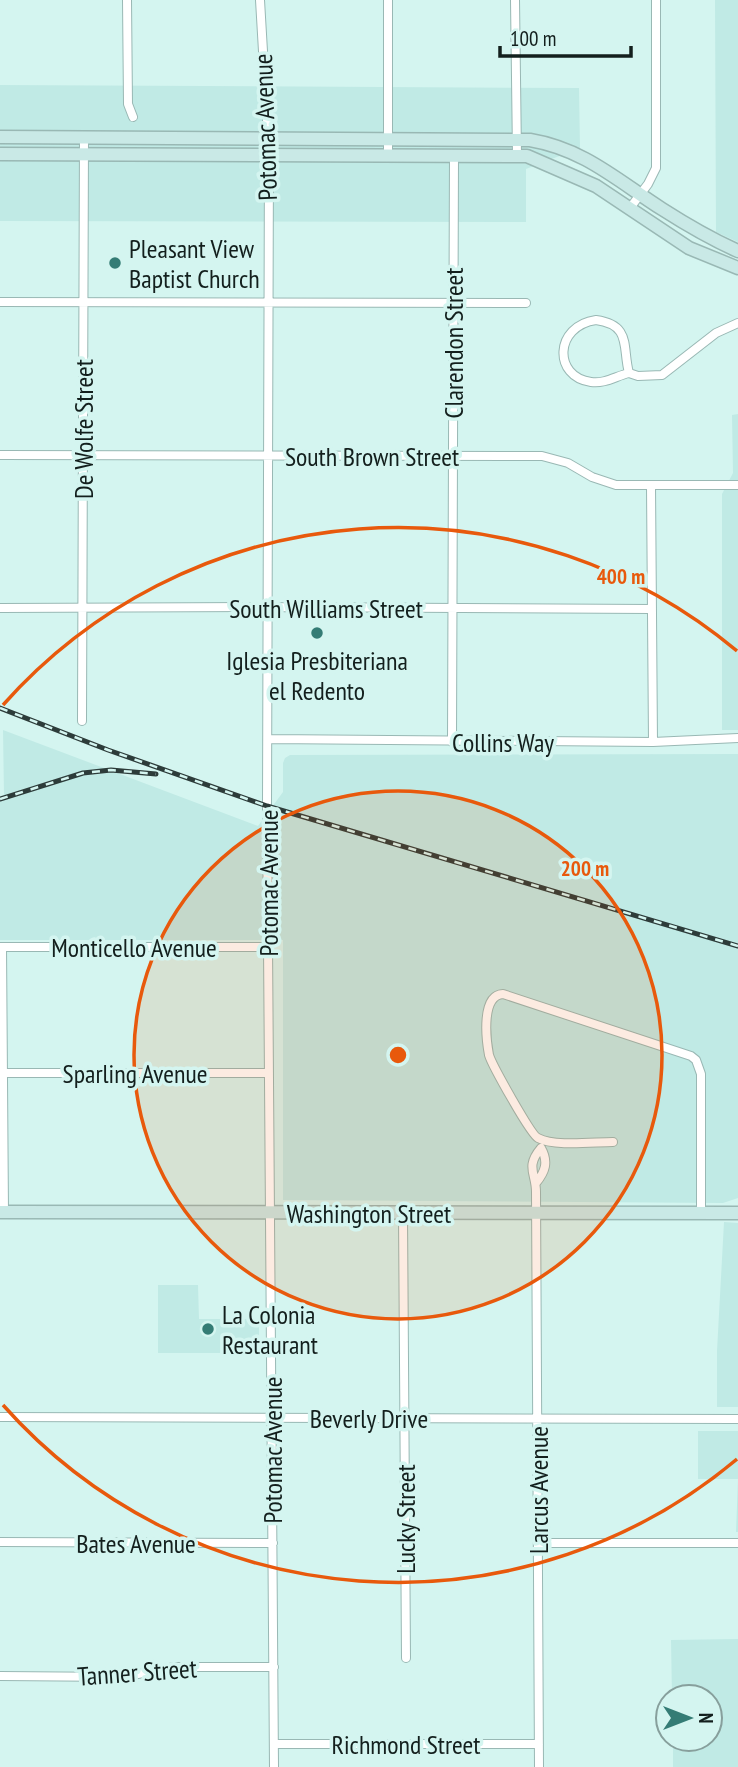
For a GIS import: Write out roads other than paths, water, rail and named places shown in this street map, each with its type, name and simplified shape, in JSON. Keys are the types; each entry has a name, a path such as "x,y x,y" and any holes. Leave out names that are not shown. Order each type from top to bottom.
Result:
{"street":[{"path":"127,0 128,104 133,117"},
{"name":"Potomac Avenue","path":"260,0 269,155 268,947 274,1767"},
{"path":"388,0 388,155"},
{"path":"515,0 517,155"},
{"path":"630,208 656,168 656,0"},
{"path":"0,137 516,140 546,143 582,157 614,174 640,195 704,236 738,250"},
{"name":"De Wolfe Street","path":"82,722 83,137"},
{"path":"0,154 517,155 547,163 596,186 689,248 738,268"},
{"name":"Clarendon Street","path":"452,741 454,155"},
{"path":"0,302 526,303"},
{"path":"629,373 624,337 612,325 596,320 586,321 568,335 565,341 566,366 587,381 600,382 629,373 638,376 662,375 716,333 738,323"},
{"name":"South Brown Street","path":"0,455 542,456 568,463 603,482 627,486 738,485"},
{"path":"651,486 653,742"},
{"name":"South Williams Street","path":"0,608 652,609"},
{"name":"Collins Way","path":"268,739 653,742 738,738"},
{"path":"1,947 2,1212"},
{"name":"Monticello Avenue","path":"1,947 268,947"},
{"path":"541,1144 532,1161 532,1178 536,1184 546,1165 541,1144 489,1054 488,1009 489,1003 497,994 696,1059 701,1074 701,1213"},
{"name":"Sparling Avenue","path":"1,1073 269,1073"},
{"path":"541,1144 613,1142"},
{"name":"Larcus Avenue","path":"536,1184 539,1767"},
{"name":"Washington Street","path":"2,1212 738,1213"},
{"name":"Lucky Street","path":"403,1213 406,1658"},
{"name":"Beverly Drive","path":"0,1417 738,1419"},
{"name":"Bates Avenue","path":"0,1542 273,1543"},
{"path":"538,1543 738,1544"},
{"name":"Tanner Street","path":"0,1676 122,1677 176,1667 274,1667"},
{"name":"Richmond Street","path":"274,1744 539,1744"}],"railway":[{"path":"0,708 108,750 267,806 738,946"},
{"path":"0,799 83,773 111,770 156,774"}],"place":[{"name":"Pleasant View Baptist Church","path":"115,263"},
{"name":"Iglesia Presbiteriana el Redento","path":"317,633"},
{"name":"La Colonia Restaurant","path":"208,1329"}]}
